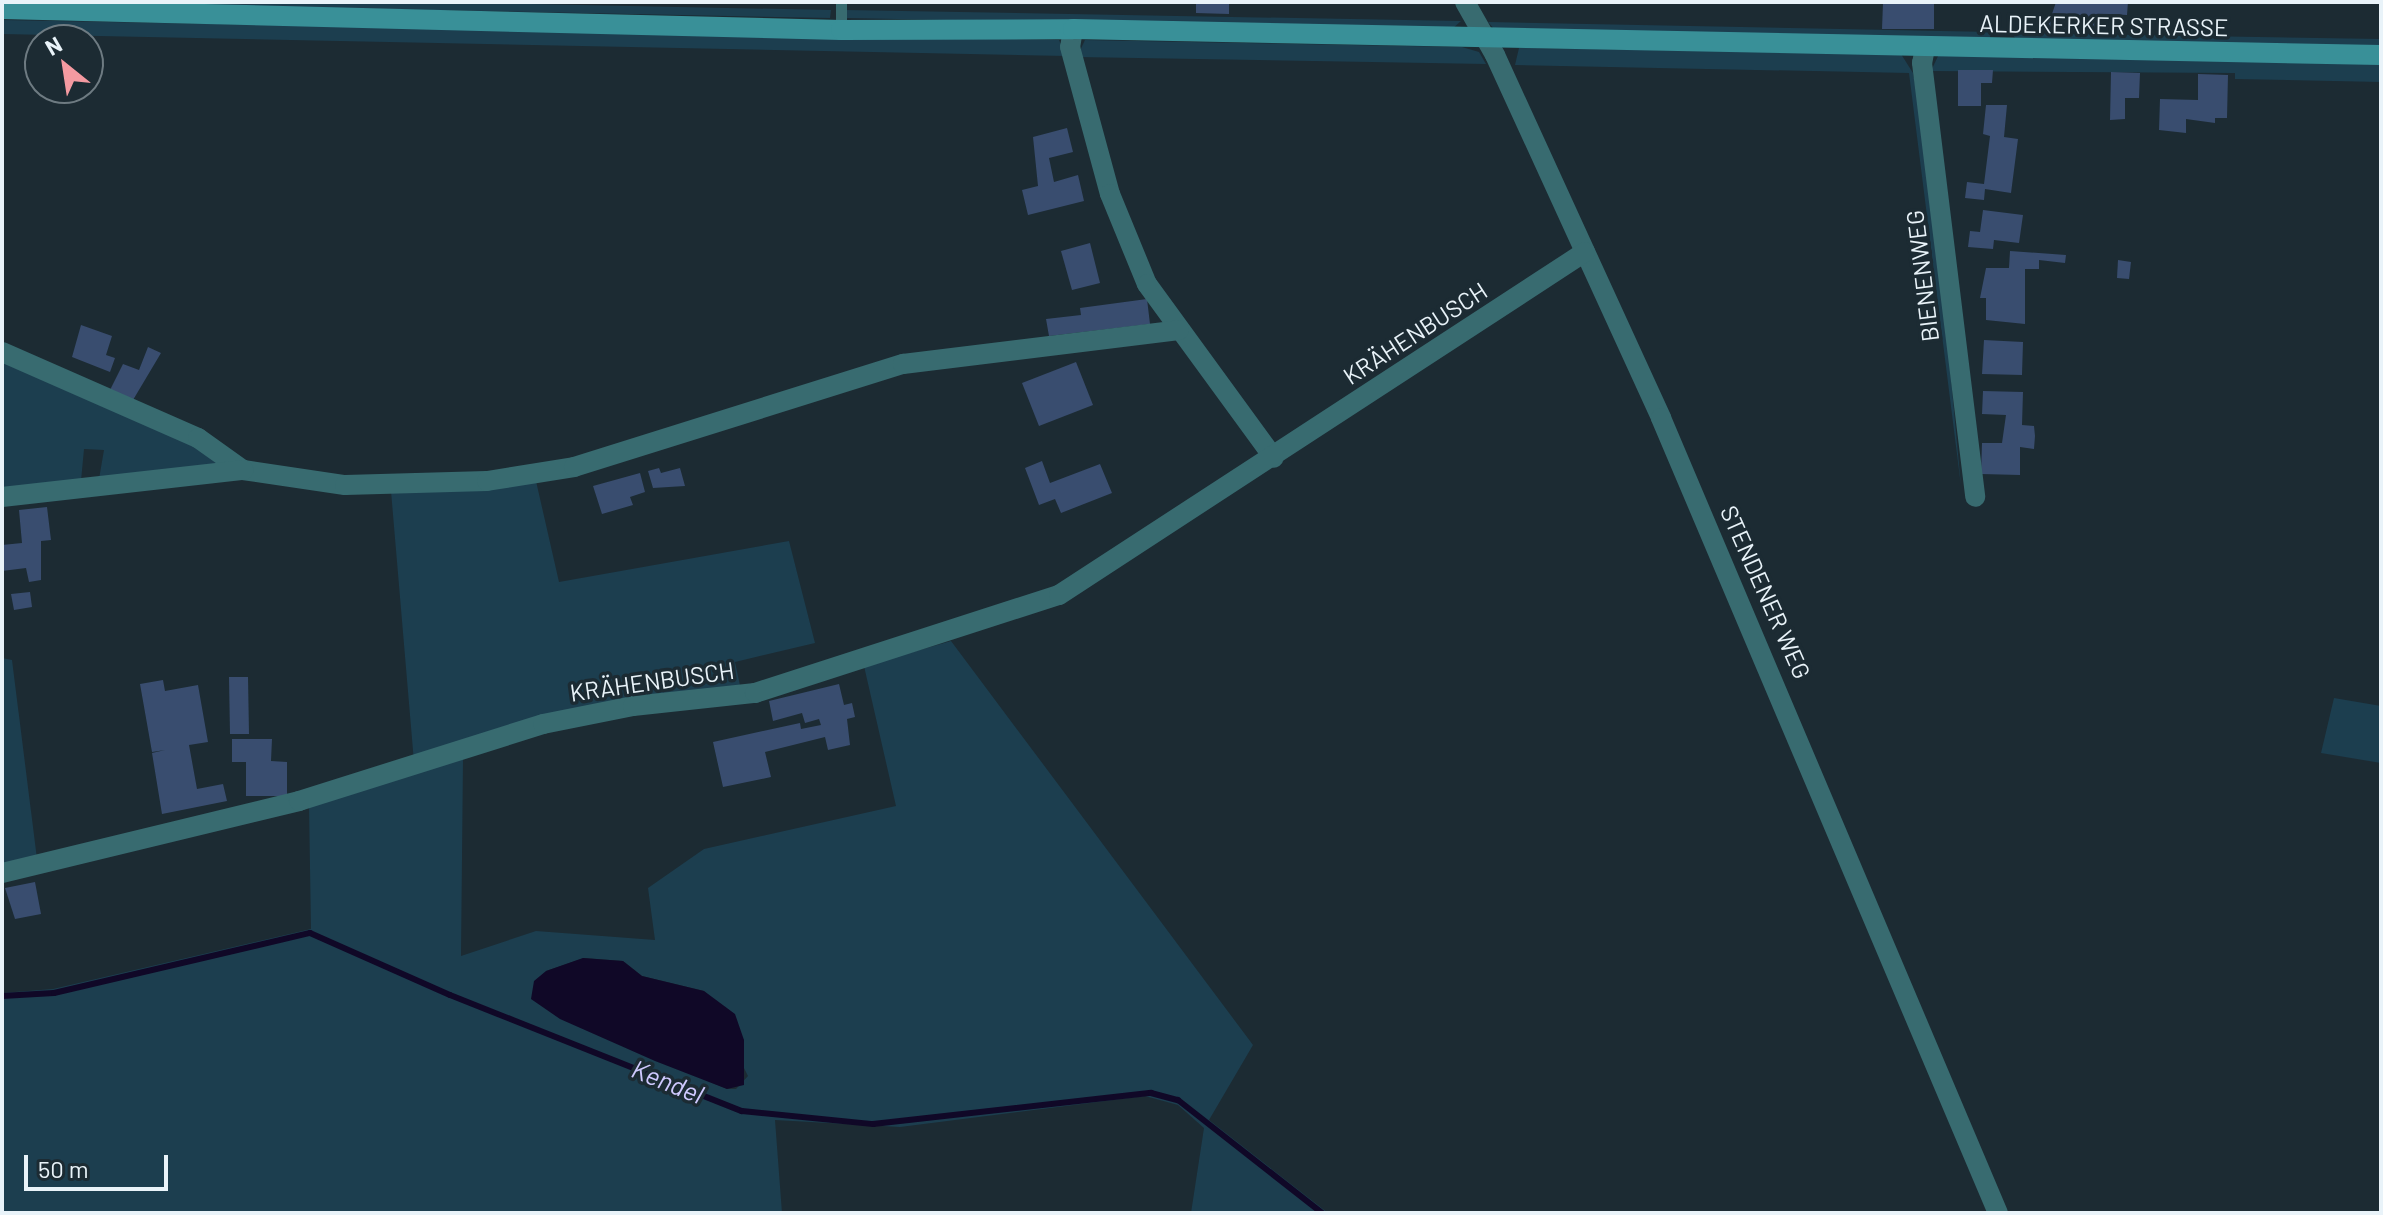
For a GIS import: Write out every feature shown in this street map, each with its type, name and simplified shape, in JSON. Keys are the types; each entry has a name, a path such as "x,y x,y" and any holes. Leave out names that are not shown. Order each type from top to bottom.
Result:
{"street":[{"name":"STENDENER WEG","path":"1465,2 1486,37 1585,252 1787,705 1998,1213"},
{"name":"ALDEKERKER STRASSE","path":"2,9 841,30 1073,29 2381,55"},
{"path":"1073,29 1070,47 1110,194 1147,284 1274,458"},
{"name":"BIENENWEG","path":"1925,48 1922,63 1975,497"},
{"name":"KRÄHENBUSCH","path":"2,873 299,801 543,724 633,706 755,693 1045,600 1274,458 1585,252"},
{"path":"2,497 243,470 345,485 487,481 574,467 903,364 1179,330"},
{"path":"2,352 198,438 243,470"}],"lane":[{"path":"841,2 841,30"}],"shaded area":[{"path":"33,2 434,2 831,10 830,18"},
{"path":"845,10 1461,21 1451,30 847,18"},
{"path":"2,20 1059,40 1066,56 104,36 104,24 24,24 24,34 2,34"},
{"path":"1488,22 1992,32 1989,39 1495,30"},
{"path":"2011,33 2381,39 2381,46 2016,39"},
{"path":"1085,40 1462,47 1479,52 1486,64 1077,57"},
{"path":"1519,48 1901,54 1913,73 1933,184 1961,486 1909,73 1515,65"},
{"path":"1939,54 2381,62 2381,82 2235,79 2235,73 1931,71"},
{"path":"2,361 195,445 225,464 99,479 104,450 84,449 81,481 2,490"},
{"path":"536,481 559,582 789,541 815,643 735,662 741,690 414,762 391,491"},
{"path":"951,641 1253,1045 1209,1120 1328,1213 1191,1213 1204,1128 1178,1105 1145,1096 900,1127 775,1120 782,1213 2,1213 2,993 53,989 311,929 309,805 463,759 461,956 536,931 655,940 648,888 704,849 896,806 864,666","holes":["584,958 623,961 642,976 704,991 744,1040 742,1064 748,1076 736,1089 727,1089 641,1052 546,971"]},
{"path":"2,658 12,660 37,859 4,866"},
{"path":"2334,698 2381,706 2381,763 2321,753"},
{"path":"583,958 623,961 642,976 704,991 735,1014 744,1040 744,1085 727,1089 655,1061 560,1019 531,999 534,981 546,971"}],"building":[{"path":"1196,2 1229,2 1229,14 1196,13"},
{"path":"2056,2 2128,2 2127,15 2106,14 2105,34 2038,31 2038,16 2051,17"},
{"path":"1883,3 1934,4 1934,29 1882,29"},
{"path":"1958,70 1993,70 1992,83 1981,83 1981,106 1958,106"},
{"path":"2111,72 2140,73 2139,98 2125,98 2125,119 2110,120"},
{"path":"2198,74 2228,75 2227,118 2215,118 2215,123 2186,119 2186,133 2159,130 2160,99 2198,100"},
{"path":"1986,105 2007,105 2004,137 2018,139 2011,193 1985,189 1984,200 1965,198 1967,182 1984,184 1990,136 1983,134"},
{"path":"1067,128 1073,152 1049,158 1054,182 1078,175 1084,201 1028,215 1022,190 1038,186 1033,137"},
{"path":"1983,210 2023,215 2019,243 1994,240 1993,249 1968,247 1970,231 1980,232"},
{"path":"1090,243 1100,283 1072,290 1061,251"},
{"path":"2010,251 2066,255 2065,263 2039,260 2039,269 2025,269 2025,324 1986,320 1986,298 1980,298 1986,268 2009,268"},
{"path":"2118,260 2131,262 2129,279 2117,278"},
{"path":"1147,299 1150,324 1049,336 1046,319 1081,315 1080,308"},
{"path":"81,325 112,336 106,355 115,358 110,372 72,357"},
{"path":"1984,340 2023,342 2022,375 1982,374"},
{"path":"148,347 161,353 133,400 110,390 123,364 139,370"},
{"path":"1076,362 1093,405 1039,426 1022,383"},
{"path":"1983,391 2023,392 2022,425 2034,426 2035,436 2034,449 2020,447 2020,475 1981,474 1982,443 2002,443 2006,415 1982,414"},
{"path":"1042,461 1050,483 1100,464 1112,493 1061,513 1055,499 1039,505 1025,468"},
{"path":"659,468 661,473 680,468 685,486 653,488 648,471"},
{"path":"640,473 645,492 630,497 633,505 602,514 593,486"},
{"path":"47,507 51,540 41,541 41,580 29,582 26,568 2,571 2,545 22,543 19,510"},
{"path":"30,592 32,607 14,610 11,594"},
{"path":"229,677 248,677 249,734 230,734"},
{"path":"163,680 165,691 198,685 208,742 189,745 197,789 223,784 227,801 162,814 152,753 165,750 152,752 140,684"},
{"path":"839,684 844,705 852,703 855,717 847,719 850,745 828,750 825,737 765,752 771,777 723,787 713,742 800,723 801,729 821,725 819,719 805,723 802,713 773,721 769,701"},
{"path":"232,739 272,739 271,761 287,762 287,796 246,796 246,762 232,762"},
{"path":"35,882 41,914 15,919 5,888"}],"waterway":[{"name":"Kendel","path":"2,996 54,993 310,933 450,995 742,1111 873,1124 1151,1093 1178,1100 1322,1213"}]}
